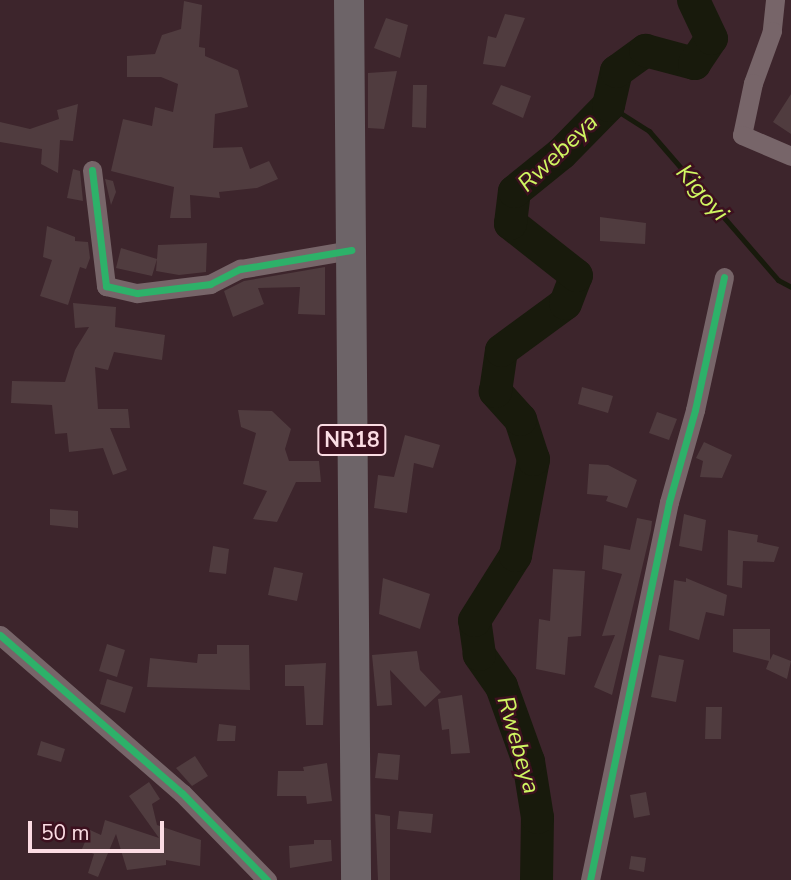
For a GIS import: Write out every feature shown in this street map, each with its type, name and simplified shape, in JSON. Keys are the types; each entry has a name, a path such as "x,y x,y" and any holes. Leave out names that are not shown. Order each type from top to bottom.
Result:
{"main road":[{"name":"NR18","path":"349,0 356,880"}],"street":[{"path":"775,0 772,31 753,83 742,135 791,156"},
{"path":"92,170 106,286 137,293 211,284 240,269 351,250"},
{"path":"590,880 669,502 695,410 723,277"},
{"path":"0,635 181,793 267,880"}],"building":[{"path":"184,1 202,5 199,47 205,48 205,56 238,70 248,107 215,114 213,148 242,147 250,169 269,161 278,179 257,188 219,192 220,198 190,195 191,218 170,218 174,187 111,171 123,119 152,126 155,107 173,112 178,84 161,77 127,77 127,56 155,54 162,35 181,29"},
{"path":"505,14 525,18 505,67 483,64 488,36 496,38"},
{"path":"386,18 408,25 400,58 374,48"},
{"path":"397,71 384,129 368,128 368,73"},
{"path":"413,85 427,85 426,128 412,127"},
{"path":"501,85 531,96 523,118 492,104"},
{"path":"791,94 791,134 773,122"},
{"path":"78,104 73,141 60,140 58,173 41,164 42,149 0,142 0,122 30,129 59,119 57,110"},
{"path":"73,169 80,171 83,201 67,198"},
{"path":"105,179 113,181 116,192 111,205"},
{"path":"600,217 646,223 645,244 600,241"},
{"path":"47,226 75,237 75,241 88,242 90,258 86,269 80,267 68,305 40,296 52,260 43,257"},
{"path":"207,243 206,272 179,275 156,271 158,245"},
{"path":"121,248 157,259 152,276 116,268"},
{"path":"325,267 325,315 298,314 300,287 258,288 264,304 233,317 224,291 244,281"},
{"path":"73,303 116,307 115,327 165,335 162,360 114,352 108,370 95,367 98,409 128,409 130,428 110,428 127,470 113,475 103,448 69,452 67,433 55,434 52,405 11,403 12,381 65,382 75,350 89,327 75,328"},
{"path":"582,387 613,396 608,413 578,404"},
{"path":"238,410 272,411 291,429 285,449 289,461 319,461 321,482 296,482 277,522 253,519 267,491 243,484 256,433 241,427"},
{"path":"657,412 677,419 669,440 649,433"},
{"path":"405,435 440,445 433,468 414,463 407,513 374,508 378,475 394,477"},
{"path":"704,442 732,455 722,478 700,477 703,461 696,458"},
{"path":"589,464 608,465 637,480 627,508 606,501 608,496 587,494"},
{"path":"50,509 78,511 78,528 50,525"},
{"path":"684,514 706,520 702,551 679,546"},
{"path":"637,518 652,521 651,530 612,695 594,687 615,635 602,636 622,574 602,569 604,545 630,550"},
{"path":"728,530 758,535 757,542 779,547 774,562 743,561 742,588 727,585"},
{"path":"213,546 229,549 226,574 209,572"},
{"path":"274,567 303,573 297,601 268,595"},
{"path":"553,569 585,571 581,636 568,637 565,675 536,669 539,619 550,621"},
{"path":"383,578 430,594 420,629 379,614"},
{"path":"686,578 727,595 724,616 706,612 699,640 669,630 674,580 686,582"},
{"path":"733,629 770,629 770,660 773,654 791,661 787,679 766,669 769,661 733,652"},
{"path":"107,644 125,650 117,677 99,671"},
{"path":"217,645 249,645 250,690 147,687 150,658 197,663 198,654 217,654"},
{"path":"417,651 420,670 441,692 425,707 390,670 392,705 377,706 372,655"},
{"path":"659,655 684,660 676,702 651,697"},
{"path":"326,663 323,725 306,725 304,686 285,686 285,665"},
{"path":"107,679 133,687 125,713 100,704"},
{"path":"462,695 470,753 451,754 449,729 442,730 438,699"},
{"path":"706,707 722,707 721,739 705,739"},
{"path":"219,724 236,726 235,741 217,741"},
{"path":"41,741 65,749 61,762 37,755"},
{"path":"378,753 400,755 398,780 375,778"},
{"path":"195,756 208,776 192,786 176,768"},
{"path":"327,763 332,801 307,804 306,796 277,796 278,771 304,771 303,767"},
{"path":"149,782 160,799 152,804 157,825 201,840 200,866 166,860 166,865 127,870 116,834 98,877 88,873 94,854 82,849 90,830 101,835 105,820 159,838 129,796"},
{"path":"646,792 650,815 634,818 630,795"},
{"path":"399,811 433,814 431,833 397,829"},
{"path":"375,814 390,816 390,880 378,880"},
{"path":"314,840 331,840 332,861 290,868 289,846 314,844"},
{"path":"631,856 646,858 644,872 629,869"}],"waterway":[{"name":"Rwebeya","path":"536,880 537,817 528,761 501,686 479,654 474,620 515,555 533,459 520,419 495,391 501,350 565,303 576,275 510,223 514,191 561,153 608,105 616,71 645,50 694,63 711,38 693,0"},
{"name":"Kigoyi","path":"608,105 649,131 778,280 791,287"}],"cycle path":[{"path":"92,170 106,286 137,293 210,284 240,269 351,250"},
{"path":"590,880 669,502 695,410 724,277"},
{"path":"0,635 182,793 267,880"}]}
